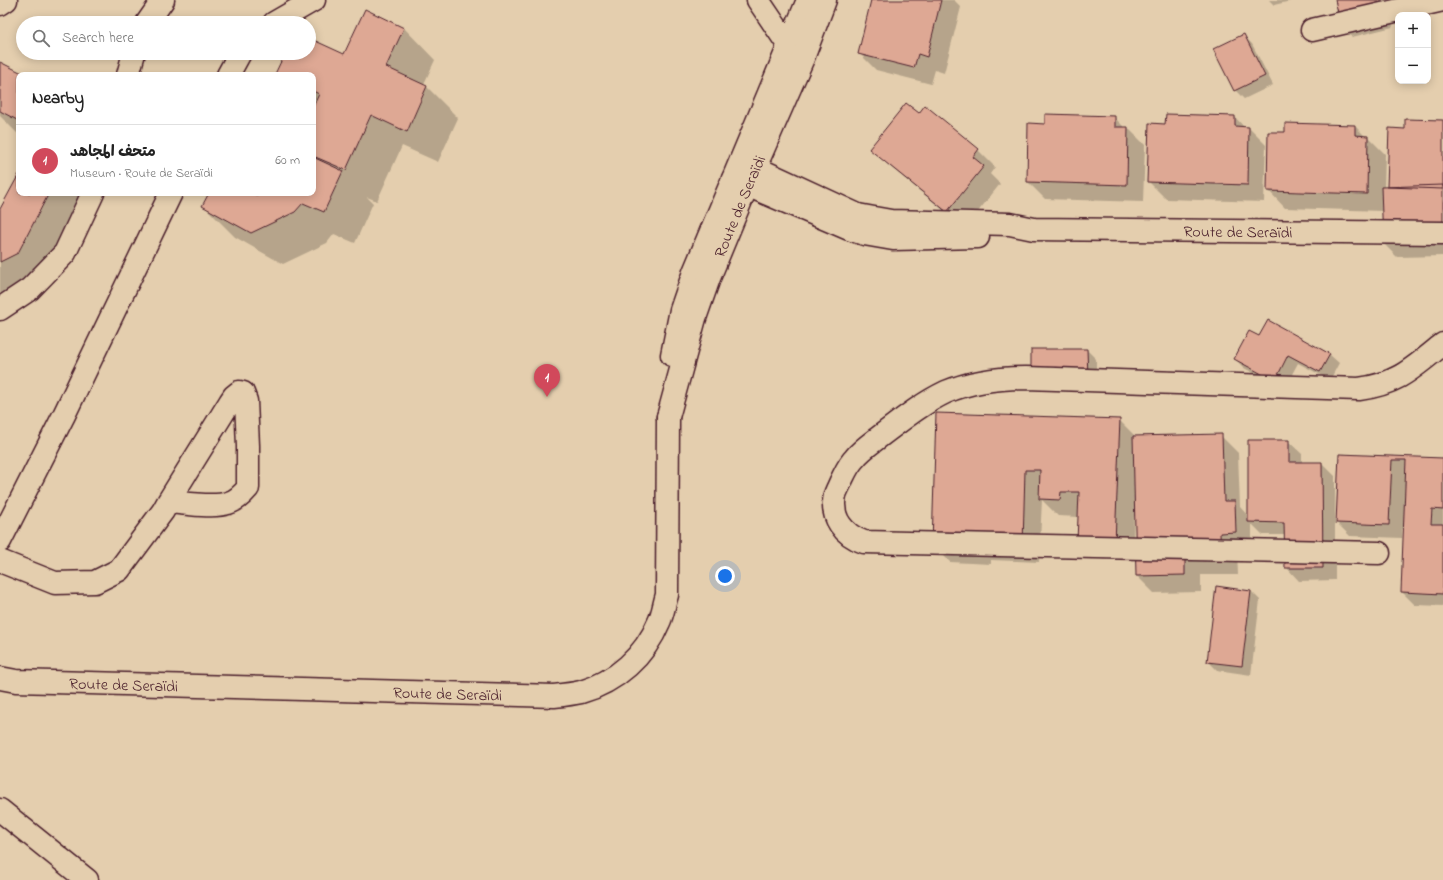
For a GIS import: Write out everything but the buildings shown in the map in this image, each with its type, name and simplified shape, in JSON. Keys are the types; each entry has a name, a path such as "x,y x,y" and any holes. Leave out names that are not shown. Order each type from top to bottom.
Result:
{"street":[{"path":"0,4 6,0"},
{"path":"152,16 163,0"},
{"path":"286,16 314,0"},
{"name":"Route de Seraïdi","path":"744,173 789,46 808,0"},
{"name":"Route de Seraïdi","path":"0,678 16,681 554,696 581,692 606,682 628,666 647,646 659,622 667,595 668,417 673,350 681,310 694,272 803,58 825,0"},
{"path":"1312,30 1443,0"},
{"path":"759,1 789,46"},
{"path":"129,72 132,60"},
{"path":"230,72 236,60"},
{"name":"Route de Seraïdi","path":"744,173 849,229 878,237 893,239 1001,237 1016,235 1034,229 1443,233"},
{"path":"0,309 30,289 65,253 92,196"},
{"path":"0,541 67,408 170,196"},
{"path":"1379,553 864,542 854,538 846,532 840,524 834,505 835,494 847,467 856,457 903,419 927,402 946,392 986,380 1026,378 1359,389 1375,387 1390,382 1405,374 1443,344"},
{"path":"0,561 55,583 96,582 119,570 168,502 234,396 239,392 243,393 247,408 248,488 241,496 228,503 214,505 168,502"},
{"path":"0,810 87,880"}],"place":[{"name":"متحف المجاهد","path":"547,397"}]}
